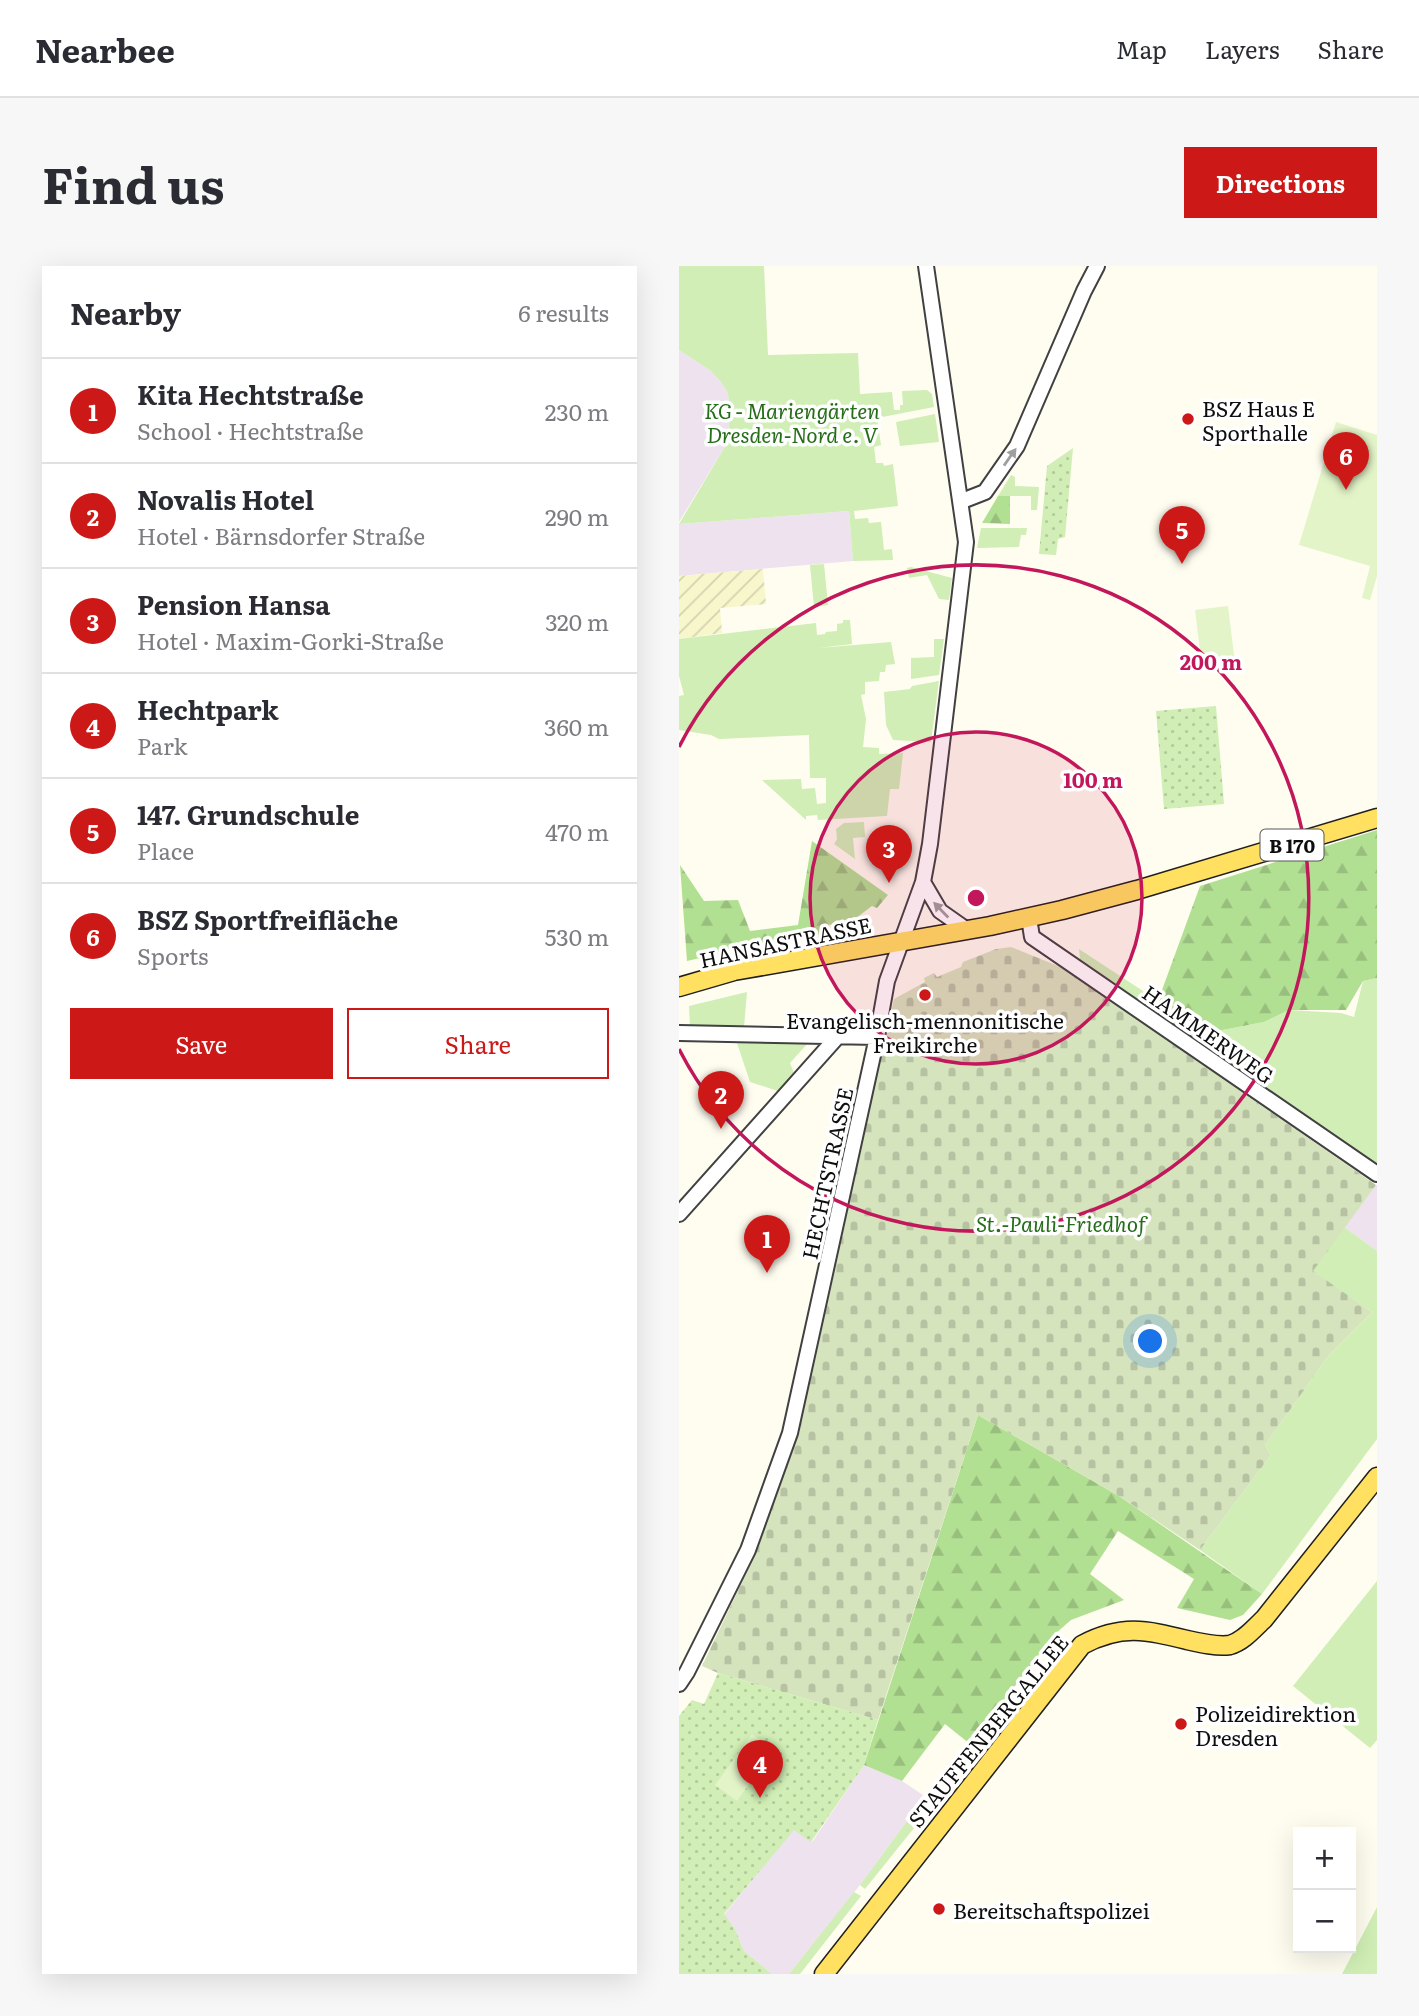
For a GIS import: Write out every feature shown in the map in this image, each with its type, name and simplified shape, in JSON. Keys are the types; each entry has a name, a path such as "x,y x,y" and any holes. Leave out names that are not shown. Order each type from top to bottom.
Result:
{"main road":[{"name":"B 170","path":"900,942 1029,918 1137,890 1377,818"},
{"name":"HANSASTRASSE","path":"679,988 734,971 900,942"},
{"name":"STAUFFENBERGALLEE","path":"824,1974 1082,1645 1100,1636 1122,1630 1144,1630 1218,1645 1231,1644 1245,1637 1264,1619 1377,1477"}],"street":[{"name":"HECHTSTRASSE","path":"682,1674 748,1550 790,1433 887,981 923,882 930,844 966,552 962,501 926,266"},
{"path":"962,501 985,492 1017,446 1084,290 1097,266"},
{"path":"923,882 940,911 967,930"},
{"name":"HAMMERWEG","path":"1029,918 1032,937 1377,1174"},
{"path":"679,1033 877,1037"},
{"path":"679,1214 839,1035"}],"shaded area":[{"path":"679,350 711,371 721,382 727,391 731,410 726,445 679,522"},
{"path":"849,511 853,561 679,576 679,524"},
{"path":"1377,1185 1377,1251 1344,1227"},
{"path":"864,1765 902,1781 923,1795 860,1885 789,1974 772,1974 744,1951 735,1929 724,1915 794,1829 812,1842"}],"green space":[{"name":"KG - Mariengärten Dresden-Nord e. V","path":"679,266 764,266 768,355 858,353 860,394 892,392 894,410 900,410 900,405 903,405 902,391 927,390 932,394 934,407 877,418 881,445 874,447 876,463 883,463 884,466 893,464 898,506 854,511 855,519 868,518 869,523 881,522 884,550 892,549 893,560 853,561 849,511 679,524 726,445 731,410 727,391 721,382 711,371 679,350"},
{"path":"935,414 939,442 900,446 896,422"},
{"path":"1336,422 1377,435 1377,576 1370,600 1362,598 1370,566 1299,545"},
{"path":"1073,448 1065,537 1058,539 1056,555 1039,554 1047,466"},
{"path":"1011,475 1015,477 1015,486 1039,487 1037,510 1031,510 1031,496 998,496"},
{"path":"998,496 1010,496 1010,524 982,523"},
{"path":"981,528 1027,528 1026,535 1021,535 1019,547 977,548"},
{"path":"824,564 828,605 814,607 810,565"},
{"path":"907,568 952,578 949,600 939,599 927,575 909,578"},
{"path":"763,569 766,604 720,608 722,633 679,639 679,576"},
{"path":"1228,606 1235,663 1202,667 1195,610"},
{"path":"843,620 850,620 852,644 818,648 891,642 895,664 886,665 885,672 880,672 879,681 865,682 865,694 861,695 866,719 863,747 879,748 879,754 903,753 899,789 890,789 887,816 818,820 817,815 806,816 806,820 762,780 801,779 802,789 815,788 817,804 826,803 826,778 810,778 809,735 719,739 711,735 679,730 679,696 684,695 679,676 679,639 816,623 817,635 837,631 837,624 843,623"},
{"path":"934,639 944,639 939,675 911,679 911,658 934,657"},
{"path":"939,681 931,742 893,740 886,725 884,692 910,689 912,686"},
{"path":"1216,706 1224,804 1164,809 1156,711"},
{"path":"864,822 865,837 853,838 855,859 834,844 837,839 836,829 844,823"},
{"path":"1377,830 1377,978 1363,981 1346,1010 1289,1010 1264,1022 1207,1033 1158,1001 1200,886"},
{"path":"812,841 888,895 877,908 872,906 856,918 829,925 827,934 762,944 687,961 680,865 704,901 738,900 750,931 798,925"},
{"name":"St.-Pauli-Friedhof","path":"1011,947 1063,968 1376,1185 1313,1271 1372,1312 1329,1355 1265,1445 1271,1455 1200,1550 1119,1496 978,1415 878,1720 702,1666 756,1553 799,1433 894,999 925,982 924,978 934,973 937,977 961,967 963,962 996,949"},
{"path":"1079,949 1207,1033 1264,1022 1289,1010 1341,1013 1354,1017 1363,981 1377,978 1377,1163 1080,959"},
{"path":"747,992 744,1027 690,1027 689,1006"},
{"path":"737,1043 808,1043 790,1063 794,1073 778,1091 750,1082"},
{"path":"1344,1227 1377,1251 1377,1439 1262,1594 1200,1550 1271,1455 1265,1445 1329,1355 1372,1312 1312,1271"},
{"path":"978,1415 1119,1496 1262,1594 1243,1615 1230,1620 1177,1608 1194,1579 1118,1531 1090,1574 1124,1600 1071,1620 1055,1634 970,1744 945,1724 902,1781 864,1765"},
{"path":"1377,1581 1377,1740 1370,1748 1293,1686"},
{"path":"718,1673 878,1720 864,1765 811,1842 794,1830 724,1914 735,1929 744,1951 772,1974 679,1974 679,1716 692,1700 704,1704"},
{"path":"752,1734 774,1750 737,1801 715,1785"},
{"path":"907,1821 914,1828 865,1889 860,1885"},
{"path":"854,1892 861,1896 800,1974 789,1974"},
{"path":"1377,1907 1377,1974 1342,1974 1353,1953 1356,1953 1356,1947"}],"place":[{"name":"BSZ Haus E Sporthalle","path":"1188,419"},
{"name":"BSZ Sportfreifläche","path":"1346,490"},
{"name":"147. Grundschule","path":"1182,564"},
{"name":"Pension Hansa","path":"889,883"},
{"name":"Evangelisch-mennonitische Freikirche","path":"925,995"},
{"name":"Novalis Hotel","path":"721,1129"},
{"name":"Kita Hechtstraße","path":"767,1273"},
{"name":"Polizeidirektion Dresden","path":"1181,1724"},
{"name":"Hechtpark","path":"760,1798"},
{"name":"Bereitschaftspolizei","path":"939,1909"}]}
